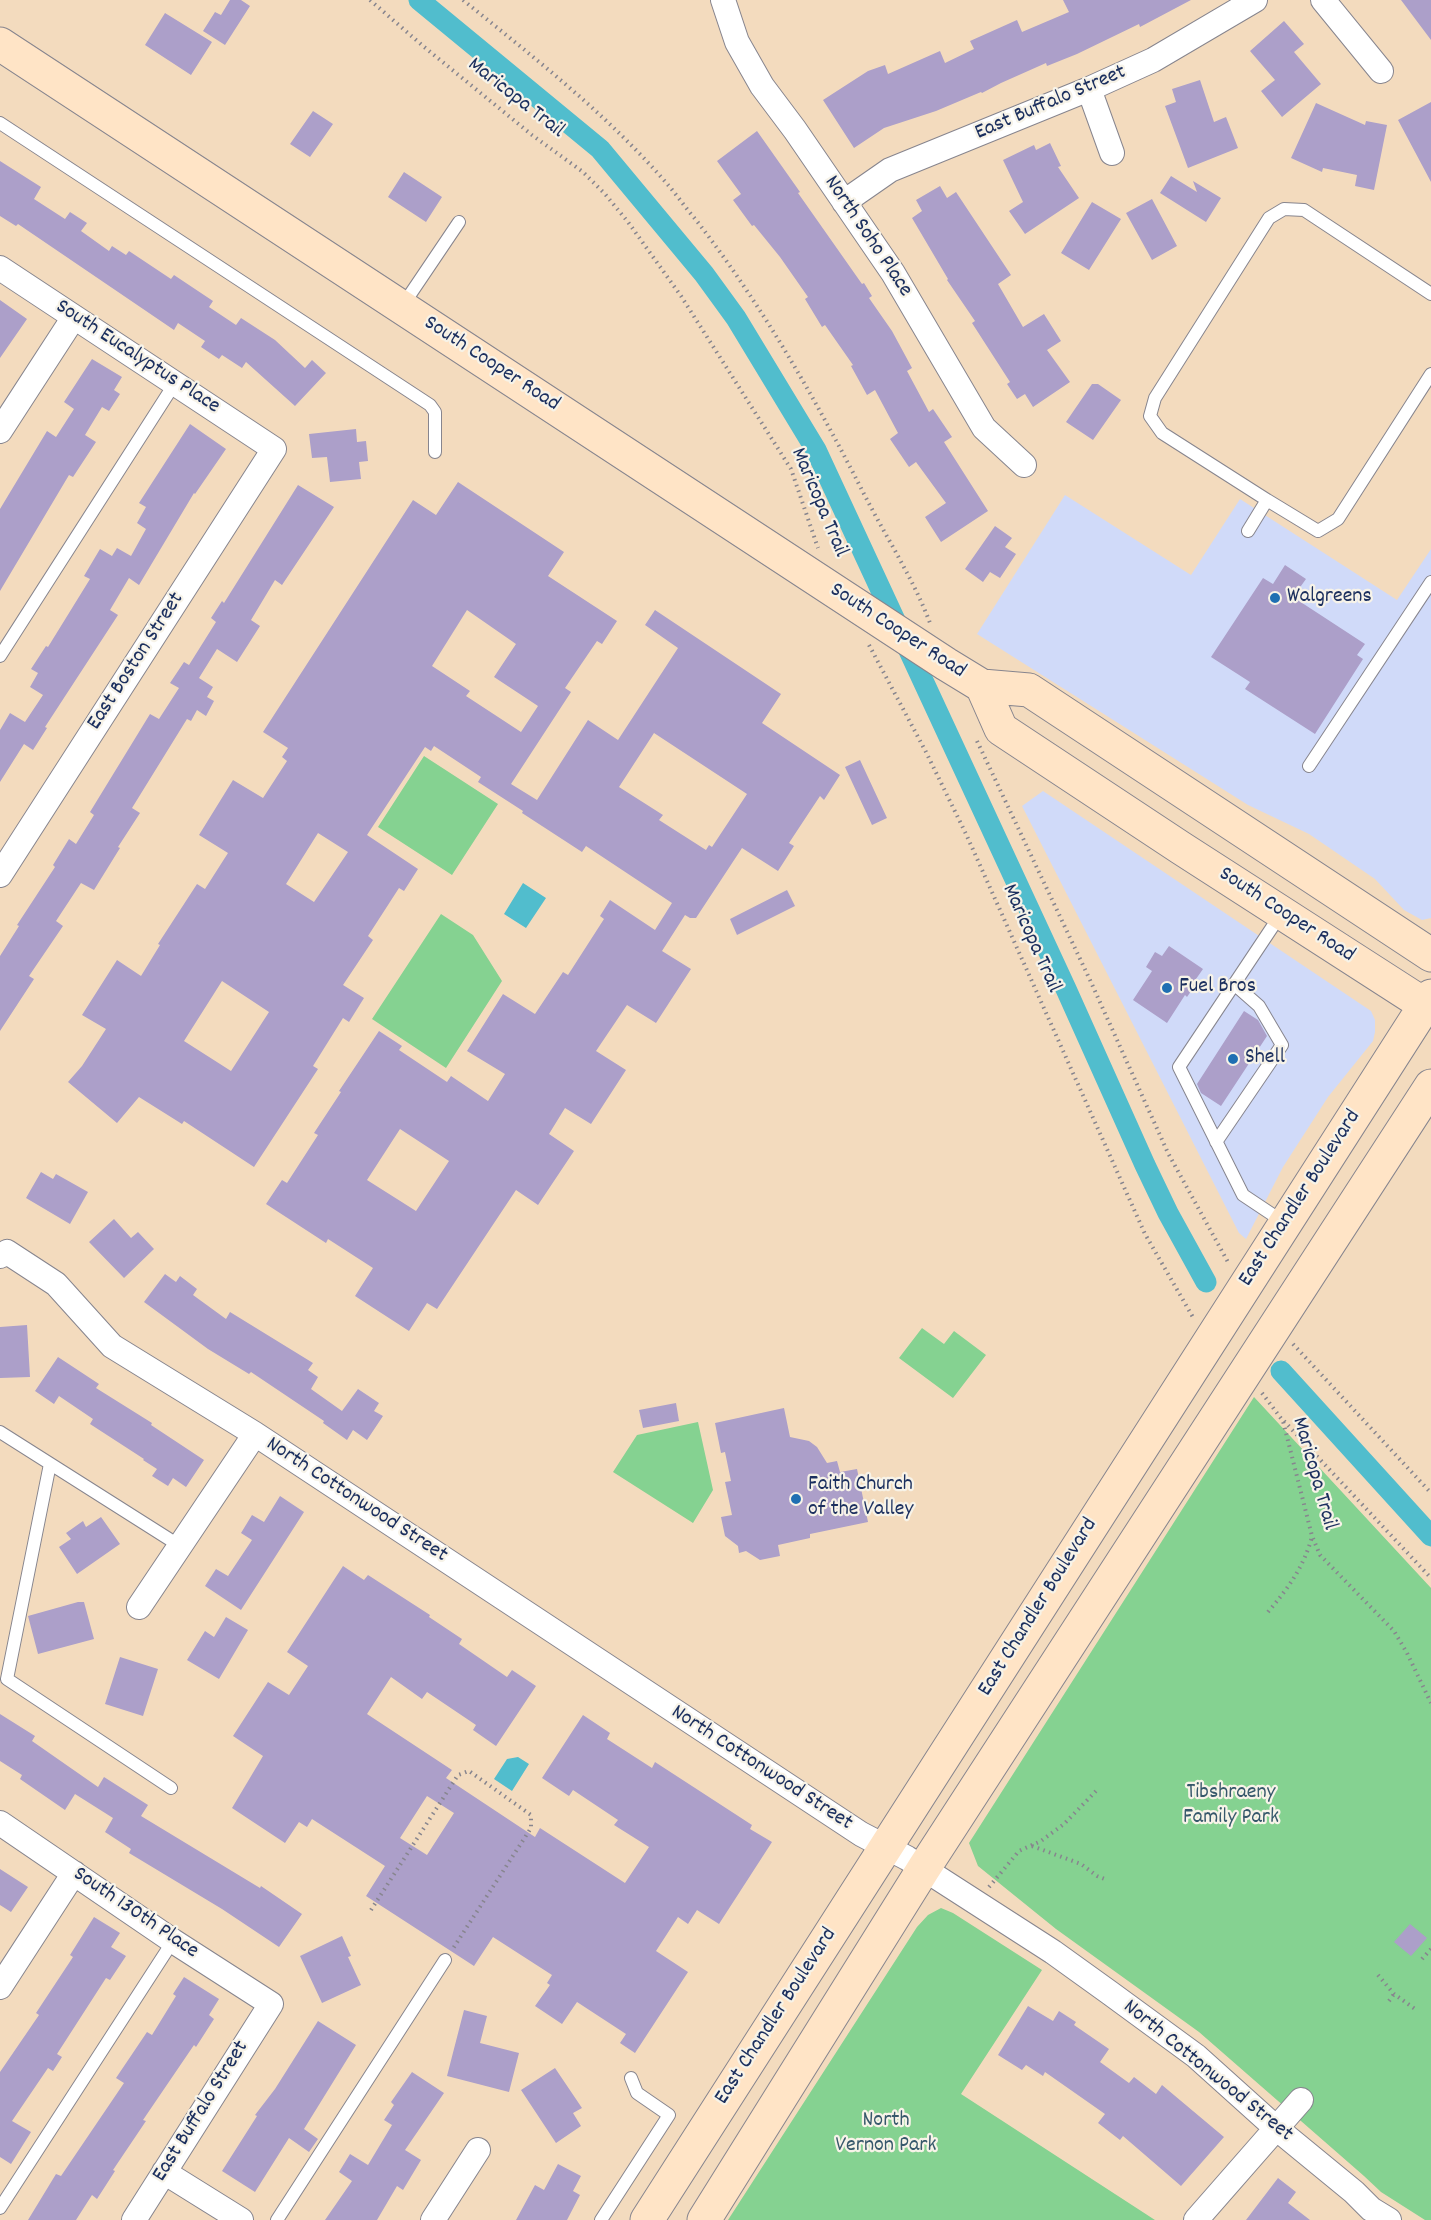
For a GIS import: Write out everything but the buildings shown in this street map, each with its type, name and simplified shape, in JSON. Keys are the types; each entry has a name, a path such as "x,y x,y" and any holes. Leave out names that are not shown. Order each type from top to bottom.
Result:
{"main road":[{"name":"South Cooper Road","path":"0,44 920,647 982,686 1029,690 1431,955"},
{"name":"South Cooper Road","path":"982,686 1001,729 1281,913 1429,1003"},
{"name":"East Chandler Boulevard","path":"647,2220 1095,1521 1204,1322 1240,1294 1429,1003"},
{"name":"East Chandler Boulevard","path":"704,2220 924,1868 1252,1363 1284,1340 1431,1086"},
{"path":"1056,1666 1047,1639 1095,1559 1102,1543 1101,1529 1095,1521"}],"street":[{"name":"North Soho Place","path":"723,0 737,42 762,86 893,273 984,428 1024,465"},
{"name":"East Buffalo Street","path":"844,202 890,170 1089,89 1153,60 1255,0"},
{"path":"1323,0 1381,71"},
{"path":"1089,89 1112,153"},
{"name":"South Eucalyptus Place","path":"0,268 274,449"},
{"path":"0,431 74,317"},
{"name":"East Boston Street","path":"0,875 274,449"},
{"name":"North Cottonwood Street","path":"0,1256 7,1252 56,1284 112,1346 255,1434 851,1828 924,1868 1053,1952 1196,2056 1371,2209 1389,2220"},
{"path":"139,1607 255,1434"},
{"name":"South 130th Place","path":"0,1822 173,1941 271,2004"},
{"path":"0,1987 74,1873"},
{"name":"East Buffalo Street","path":"134,2220 271,2004"},
{"path":"1196,2220 1301,2100"},
{"path":"433,2220 478,2150"},
{"path":"164,2172 241,2220"}],"lane":[{"path":"0,123 430,405 435,412 435,452"},
{"path":"1431,294 1304,210 1284,209 1269,218 1155,398 1150,416 1162,432 1318,531 1338,519 1431,374"},
{"path":"402,306 459,222"},
{"path":"0,656 175,383"},
{"path":"1248,531 1267,500"},
{"path":"1309,766 1431,582"},
{"path":"1281,913 1179,1066 1243,1195 1285,1223"},
{"path":"1216,1142 1282,1044 1259,1006 1234,984"},
{"path":"0,1432 180,1546"},
{"path":"50,1464 7,1679 171,1788"},
{"path":"0,2208 173,1941"},
{"path":"277,2220 446,1960"},
{"path":"601,2220 669,2115 637,2093 631,2078"}],"path":[{"name":"Maricopa Trail","path":"370,0 532,135 583,172 613,203 681,296 791,469 822,556"},
{"name":"Maricopa Trail","path":"866,639 926,752 966,834 1145,1234 1204,1322"},
{"path":"1284,1340 1431,1493"},
{"name":"Maricopa Trail","path":"1266,1397 1283,1420 1312,1536 1320,1555 1394,1631 1431,1704"},
{"path":"1283,1420 1431,1578"},
{"path":"1268,1611 1296,1578 1307,1555 1312,1536"},
{"path":"371,1910 458,1775 469,1772 531,1815 531,1828 446,1960"},
{"path":"977,1903 1019,1851 1041,1841 1064,1824 1097,1790"},
{"path":"1031,1846 1081,1864 1097,1876 1107,1880"},
{"path":"1422,1959 1431,1948"},
{"path":"1378,1975 1394,1995 1415,2008"},
{"path":"1389,2001 1394,1995"}],"shaded area":[{"path":"1065,495 1191,575 1240,499 1397,600 1431,549 1431,918 1422,920 1404,910 1375,879 1309,834 1248,805 977,634"},
{"path":"1043,791 1371,1011 1375,1020 1373,1041 1328,1097 1283,1167 1246,1239 1239,1233 1022,806"}],"green space":[{"path":"424,756 498,804 452,875 378,827"},
{"path":"441,914 473,935 502,981 446,1068 372,1019"},
{"path":"922,1328 944,1344 954,1331 986,1355 953,1398 899,1358"},
{"name":"Tibshraeny Family Park","path":"1254,1397 1431,1588 1431,2220 1425,2220 1381,2192 1199,2032 1056,1929 978,1866 969,1843"},
{"path":"698,1422 713,1490 693,1523 613,1472 637,1435"},
{"name":"North Vernon Park","path":"941,1908 953,1913 1042,1970 961,2094 1155,2220 728,2220 917,1927 928,1915"}],"water":[{"path":"523,883 546,898 526,928 504,914"},
{"path":"518,1757 529,1764 512,1791 494,1779 507,1759"}],"waterway":[{"path":"419,0 600,149 704,274 736,318 816,450 1066,989 1145,1165 1206,1282"},
{"path":"1281,1371 1431,1536"}],"place":[{"name":"Walgreens","path":"1275,598"},
{"name":"Fuel Bros","path":"1167,988"},
{"name":"Shell","path":"1233,1059"},
{"name":"Faith Church of the Valley","path":"796,1499"}]}
